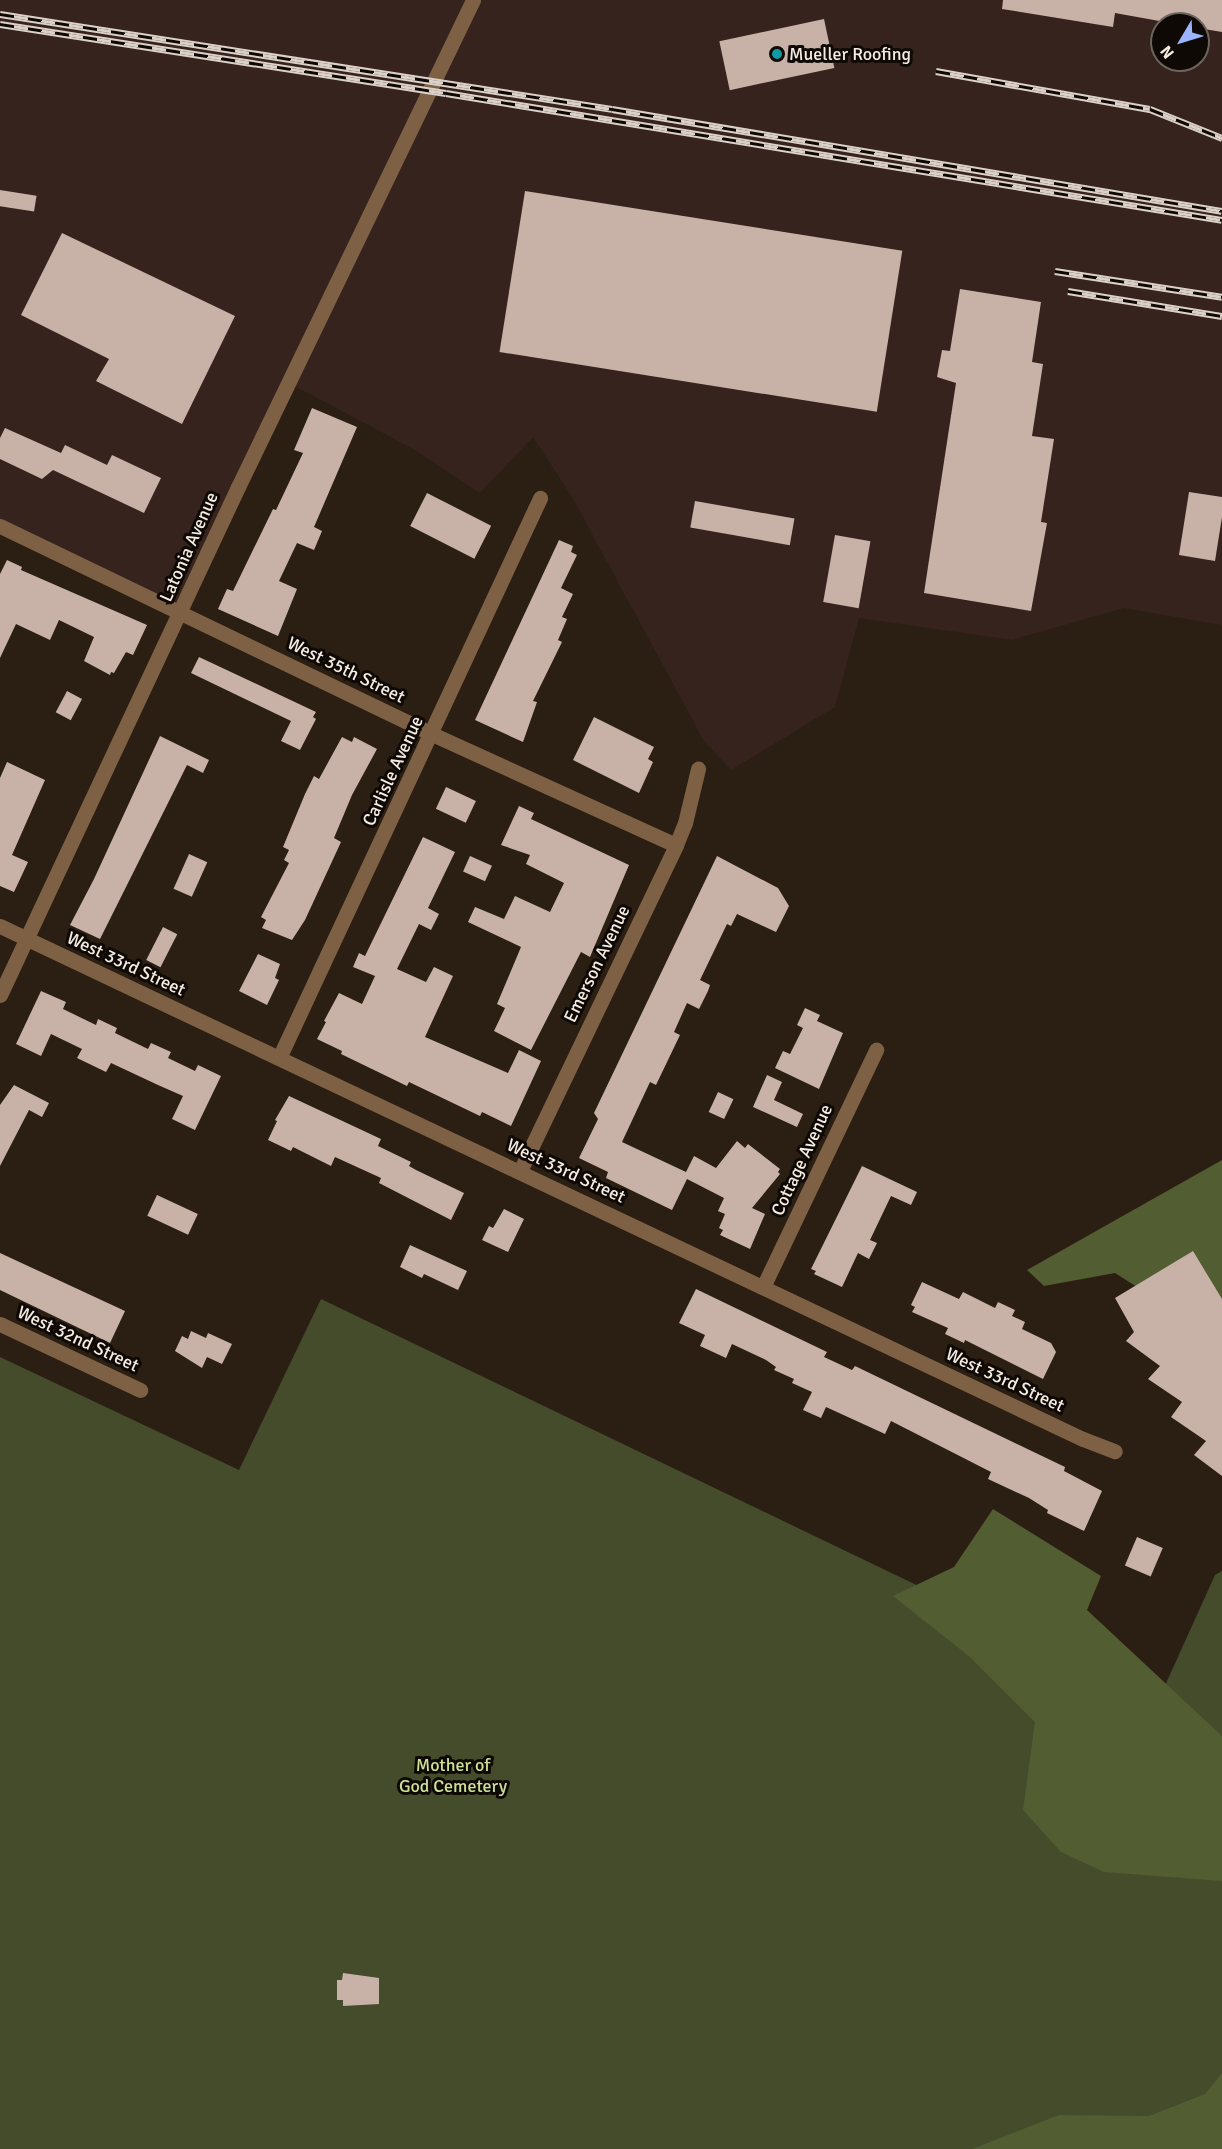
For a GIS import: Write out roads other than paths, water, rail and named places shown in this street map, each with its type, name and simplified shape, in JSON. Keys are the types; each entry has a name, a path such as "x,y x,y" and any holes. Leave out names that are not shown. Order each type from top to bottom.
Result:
{"street":[{"name":"Latonia Avenue","path":"0,995 238,487 473,0"},
{"name":"Carlisle Avenue","path":"279,1058 432,734 540,498"},
{"name":"West 35th Street","path":"0,526 432,734 676,845"},
{"name":"Emerson Avenue","path":"520,1171 676,845 685,823 698,769"},
{"name":"West 33rd Street","path":"0,926 1083,1439 1115,1451"},
{"name":"Cottage Avenue","path":"763,1287 876,1050"},
{"name":"West 32nd Street","path":"0,1324 140,1390"}],"railway":[{"path":"0,14 612,109 1222,211"},
{"path":"0,24 446,93 1222,220"},
{"path":"936,71 1150,109 1222,138"},
{"path":"1055,271 1222,297"},
{"path":"1068,291 1222,316"}],"place":[{"name":"Mueller Roofing","path":"777,54"}],"park label":[{"name":"Mother of God Cemetery","path":"453,1776"}]}
